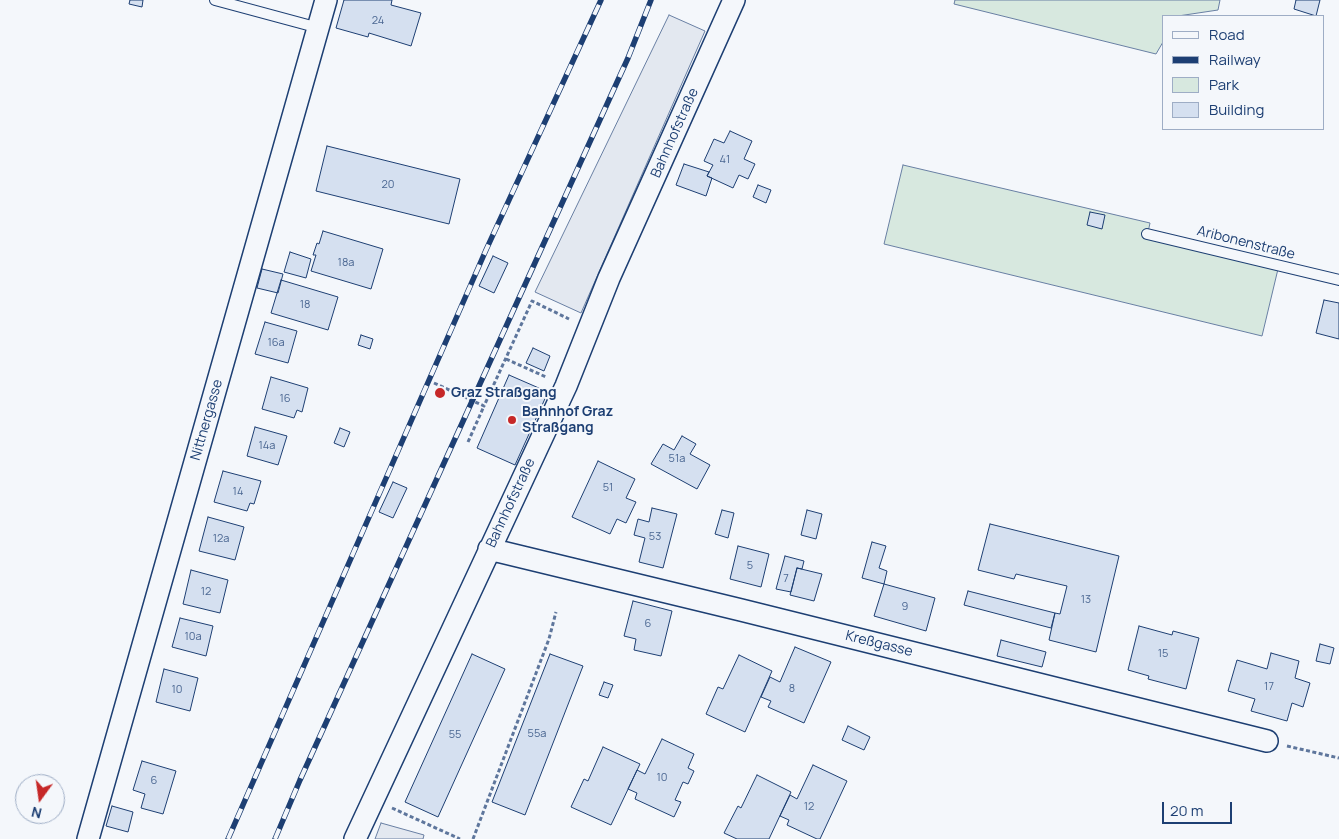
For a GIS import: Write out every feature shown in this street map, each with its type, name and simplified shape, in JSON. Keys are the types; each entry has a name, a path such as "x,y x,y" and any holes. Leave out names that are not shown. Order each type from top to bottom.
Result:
{"street":[{"name":"Nittnergasse","path":"88,839 326,0"},
{"name":"Bahnhofstraße","path":"355,839 566,386 609,278 734,0"},
{"name":"Kreßgasse","path":"489,549 1267,741"}],"lane":[{"path":"215,0 319,28"},
{"name":"Aribonenstraße","path":"1147,234 1339,280"}],"path":[{"path":"468,442 532,301 590,329"},
{"path":"506,358 566,386"},
{"path":"434,383 484,406"},
{"path":"473,839 549,639 556,612"},
{"path":"1267,741 1339,758"},
{"path":"373,800 460,839"}],"green space":[{"path":"955,0 1220,0 1218,10 1185,15 1162,15 1162,44 1156,54 954,4"},
{"path":"903,165 1150,223 1147,237 1278,269 1262,336 884,244"}],"shaded area":[{"path":"669,15 705,31 581,313 535,292"},
{"path":"381,823 424,835 423,839 375,839"}],"building":[{"path":"130,0 143,0 142,7 129,4"},
{"path":"344,0 392,0 391,5 421,13 411,46 369,33 368,37 336,28"},
{"path":"1296,0 1320,0 1316,15 1294,9"},
{"path":"730,131 752,141 744,159 755,164 748,179 739,175 733,188 707,176 713,165 704,161 714,139 724,143"},
{"path":"327,146 460,179 449,224 316,191"},
{"path":"684,164 709,172 707,176 712,178 706,196 676,185"},
{"path":"758,185 771,190 766,203 753,197"},
{"path":"1090,212 1105,215 1102,229 1087,225"},
{"path":"323,231 383,249 371,289 311,271 316,255 313,255"},
{"path":"290,252 311,259 306,278 284,272"},
{"path":"493,256 508,263 494,293 479,286"},
{"path":"262,269 283,274 278,293 257,288"},
{"path":"281,280 338,297 328,330 271,313"},
{"path":"1324,300 1339,303 1339,339 1316,333"},
{"path":"265,322 297,331 288,363 255,354"},
{"path":"361,335 373,339 370,349 358,345"},
{"path":"533,348 550,356 544,371 526,363"},
{"name":"Bahnhof Graz Straßgang","path":"509,375 548,392 515,465 477,448"},
{"path":"271,377 308,388 302,412 297,410 294,418 262,409"},
{"path":"255,427 287,436 278,465 247,456"},
{"path":"340,428 350,432 344,447 334,443"},
{"path":"682,436 696,444 690,454 710,465 697,489 651,464 663,444 674,450"},
{"path":"598,461 635,479 626,498 636,502 626,523 617,519 610,534 572,517"},
{"path":"223,471 261,481 254,504 250,503 247,511 214,502"},
{"path":"393,482 407,488 393,518 379,512"},
{"path":"652,508 677,514 663,568 639,562 645,538 634,535 638,519 649,522"},
{"path":"722,510 734,513 728,538 715,534"},
{"path":"807,510 822,514 816,539 801,535"},
{"path":"208,517 244,527 235,560 199,551"},
{"path":"990,524 1119,556 1096,652 1049,640 1055,613 1060,614 1067,586 1016,574 1014,579 978,570"},
{"path":"872,542 886,546 879,568 887,571 884,584 862,578"},
{"path":"738,546 769,554 761,587 730,579"},
{"path":"785,556 804,561 802,569 797,568 791,592 776,589"},
{"path":"797,568 822,574 814,601 790,595"},
{"path":"191,570 228,580 220,613 183,604"},
{"path":"884,584 935,598 926,631 874,616"},
{"path":"968,591 1055,613 1051,628 964,605"},
{"path":"633,601 672,611 661,656 634,650 636,639 624,636"},
{"path":"180,618 213,626 206,656 172,647"},
{"path":"1139,626 1172,635 1173,631 1199,638 1186,689 1148,679 1149,676 1128,670"},
{"path":"1001,640 1046,652 1042,667 997,656"},
{"path":"1320,644 1334,648 1330,664 1316,661"},
{"path":"795,647 831,662 804,723 768,707 771,701 761,697 770,677 780,682"},
{"path":"1271,653 1299,661 1295,678 1310,683 1303,707 1292,703 1287,721 1251,711 1255,699 1228,691 1237,660 1267,669"},
{"path":"472,654 505,669 438,817 405,802"},
{"path":"550,654 583,666 525,815 492,802"},
{"path":"739,655 772,671 745,732 706,714 718,687 723,689"},
{"path":"164,669 198,678 190,711 156,702"},
{"path":"604,682 613,685 608,698 599,695"},
{"path":"848,726 870,737 864,750 842,740"},
{"path":"662,739 694,754 688,768 694,771 688,784 683,782 675,800 681,802 674,817 635,799 637,793 628,789 637,770 645,774"},
{"path":"603,747 640,764 611,825 571,807 584,779 588,781"},
{"path":"142,761 176,771 163,814 141,808 145,794 133,790"},
{"path":"813,765 847,781 820,839 787,825 789,820 780,816 790,795 797,799"},
{"path":"757,775 791,792 769,839 737,839 724,833 738,806 741,808"},
{"path":"112,806 133,812 128,832 106,826"}],"railway":[{"path":"228,839 486,250 601,0"},
{"path":"275,839 300,780 628,58 651,0"}],"place":[{"name":"Graz Straßgang","path":"440,393"},
{"name":"Bahnhof Graz Straßgang","path":"512,420"}]}
